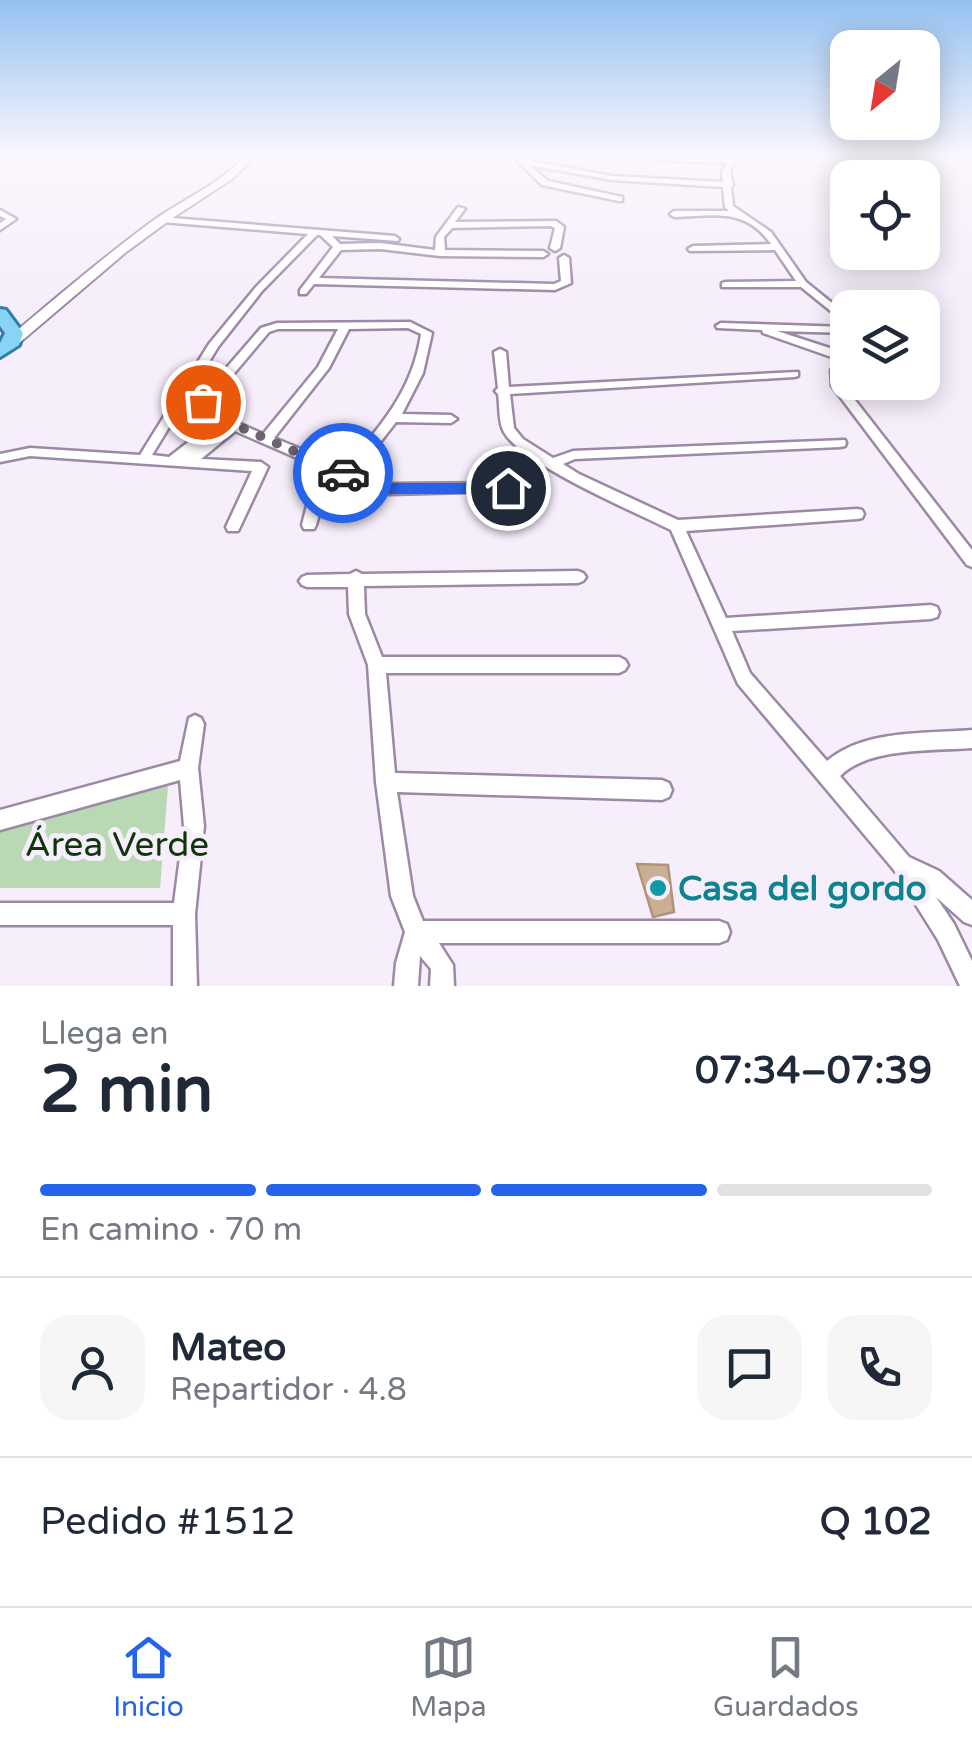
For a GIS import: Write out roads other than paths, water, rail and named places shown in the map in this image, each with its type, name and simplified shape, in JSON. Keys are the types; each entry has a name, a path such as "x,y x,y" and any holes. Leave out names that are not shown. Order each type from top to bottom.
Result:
{"main road":[{"path":"0,314 13,328 6,346"}],"street":[{"path":"6,346 187,204"},
{"path":"729,204 736,214 768,234 803,284 830,307"},
{"path":"440,253 440,237 461,209"},
{"path":"0,213 12,219 0,228"},
{"path":"674,214 736,214"},
{"path":"162,220 395,239"},
{"path":"448,226 553,223 560,227 556,248"},
{"path":"318,232 338,247 543,254"},
{"path":"144,458 213,346 259,290 318,232"},
{"path":"341,234 353,246"},
{"path":"303,292 338,247"},
{"path":"693,249 779,247"},
{"path":"313,281 555,288 566,283 564,258"},
{"path":"726,285 803,284"},
{"path":"347,474 396,418 420,368 426,333 410,325 277,326 256,336 203,402 202,410 347,474 388,488 508,488"},
{"path":"266,440 324,368 346,326"},
{"path":"722,326 830,330"},
{"path":"762,328 830,353"},
{"path":"500,352 501,392 508,429 532,454 677,526 857,514"},
{"path":"501,392 794,374"},
{"path":"849,400 972,561"},
{"path":"396,418 451,419"},
{"path":"173,460 228,424"},
{"path":"189,461 228,424"},
{"path":"551,464 573,455 840,444"},
{"path":"3,462 30,452 260,467 232,527"},
{"path":"309,525 322,474 328,466"},
{"path":"677,526 744,678 901,863 946,932 972,986"},
{"path":"356,577 357,614 377,666 386,782 402,896 416,932 442,964 442,986"},
{"path":"308,581 356,577 578,577"},
{"path":"720,625 931,612"},
{"path":"377,666 620,665"},
{"path":"185,986 184,914 194,826 188,768 195,724"},
{"path":"826,776 834,764 860,751 972,739"},
{"path":"0,820 188,768"},
{"path":"386,782 662,790"},
{"path":"901,863 931,879 972,914"},
{"path":"0,914 184,914"},
{"path":"416,932 719,932"},
{"path":"406,986 407,963 416,932"}],"place":[{"name":"Casa del gordo","path":"658,888"}],"park label":[{"name":"Área Verde","path":"117,844"}]}
